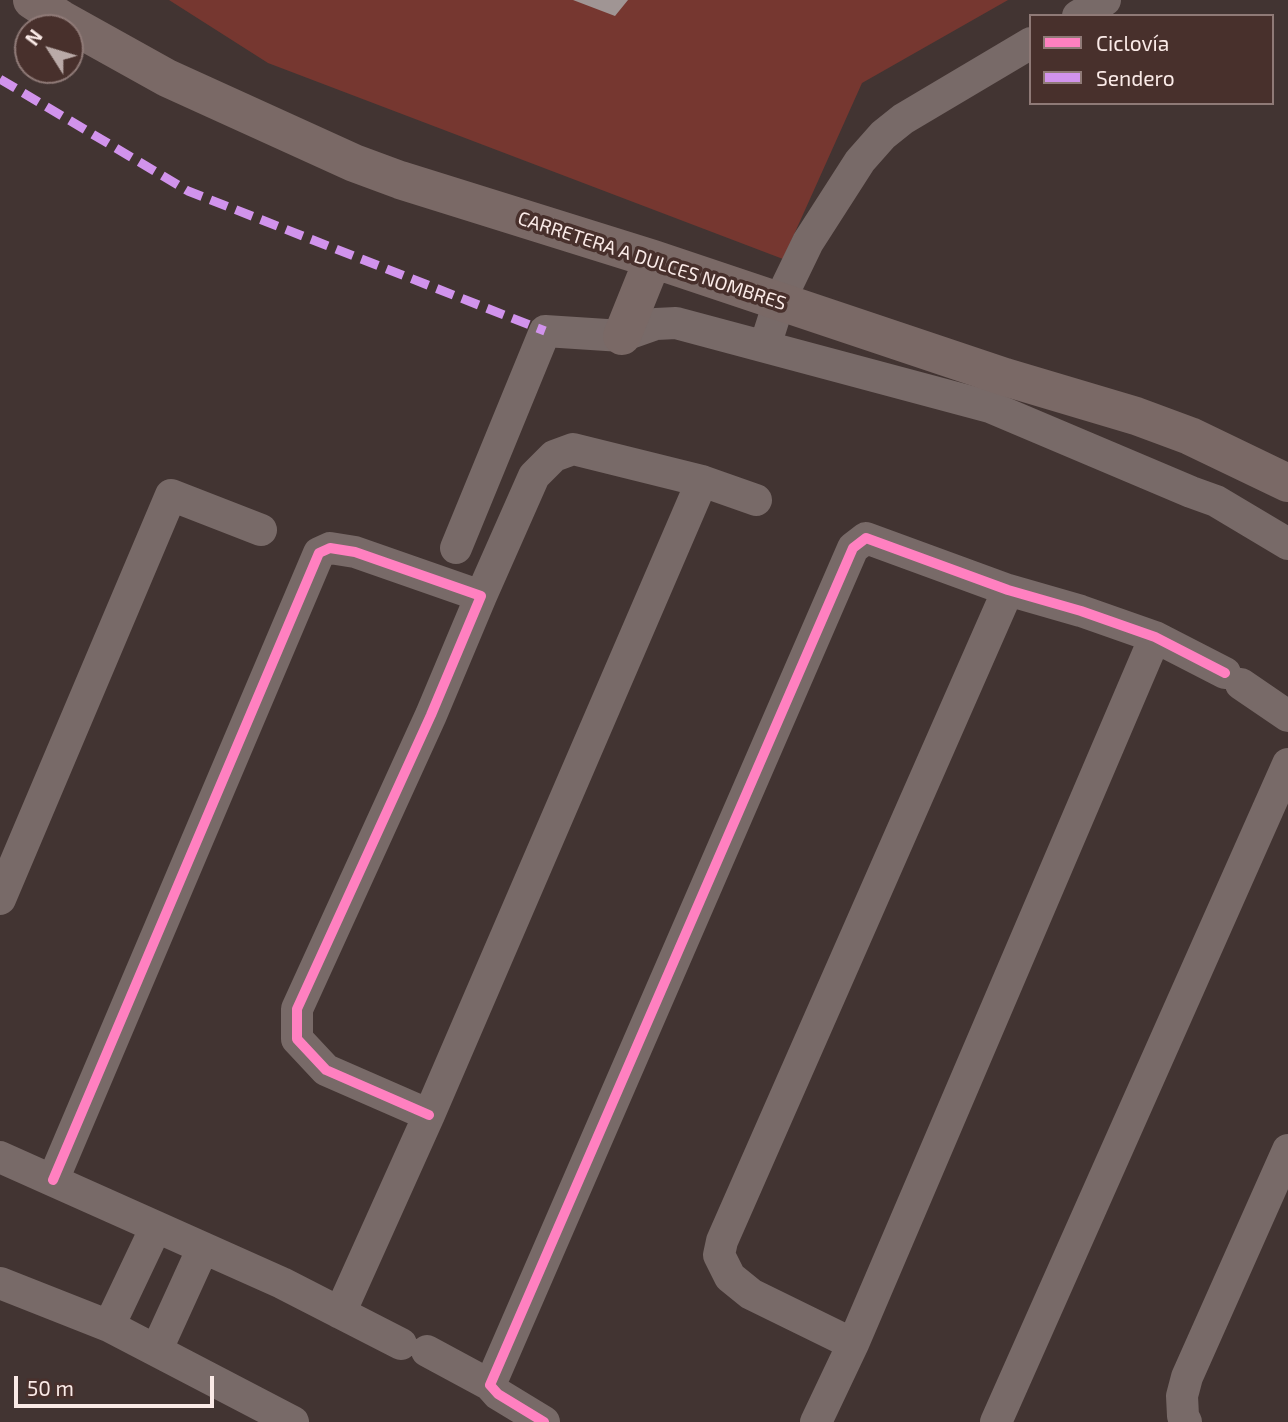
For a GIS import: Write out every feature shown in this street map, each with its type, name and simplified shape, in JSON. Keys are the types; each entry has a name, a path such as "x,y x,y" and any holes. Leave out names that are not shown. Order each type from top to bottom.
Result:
{"main road":[{"name":"CARRETERA A DULCES NOMBRES","path":"32,0 167,78 354,163 1017,380 1136,416 1212,445 1288,483"},
{"path":"622,336 653,259"}],"street":[{"path":"1081,14 1105,0"},
{"path":"765,346 779,302 808,242 860,161 883,135 925,104 1029,44"},
{"path":"456,548 545,331 622,336 656,324 676,323 990,407 1191,492 1216,500 1288,544"},
{"path":"1191,492 1212,445"},
{"path":"429,1115 326,1070 297,1039 297,1009 431,715 534,476 554,456 573,449 702,481 756,500"},
{"path":"340,1313 429,1115 702,481"},
{"path":"0,899 172,495 261,530"},
{"path":"490,1385 853,548 866,538 1008,590 1082,611 1155,637 1233,679 1288,716"},
{"path":"53,1180 319,553 330,548 355,552 481,596"},
{"path":"853,1344 745,1290 730,1277 719,1255 722,1241 1008,590"},
{"path":"816,1422 853,1344 1155,637"},
{"path":"996,1422 1288,764"},
{"path":"1186,1422 1182,1396 1187,1377 1288,1150"},
{"path":"0,1157 282,1283 490,1385 498,1394 544,1422"},
{"path":"109,1326 156,1227"},
{"path":"157,1349 203,1248"},
{"path":"0,1283 109,1326 293,1422"}],"shaded area":[{"path":"169,0 1008,0 862,83 783,259 268,63"}],"building":[{"path":"573,0 628,0 615,16"}],"marked path":[{"path":"0,79 188,191 545,331"}],"cycle path":[{"path":"544,1422 498,1394 490,1385 853,548 866,538 1008,590 1081,611 1155,637 1225,673"},
{"path":"53,1180 319,553 330,548 355,552 481,596 431,715 297,1009 297,1039 326,1070 429,1115"}]}
